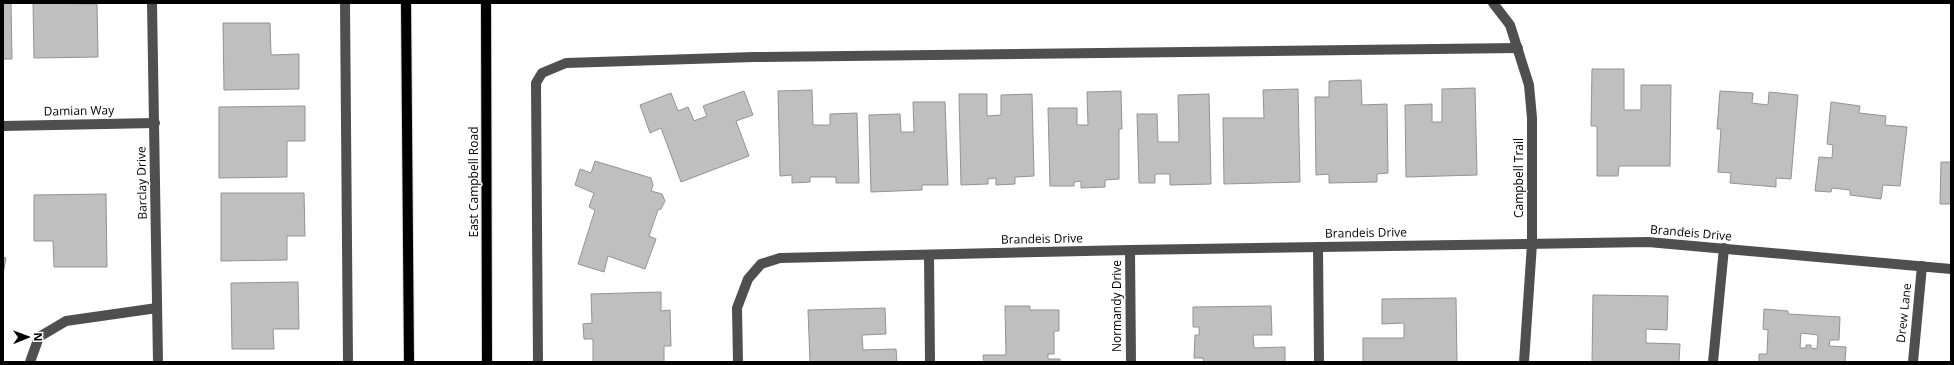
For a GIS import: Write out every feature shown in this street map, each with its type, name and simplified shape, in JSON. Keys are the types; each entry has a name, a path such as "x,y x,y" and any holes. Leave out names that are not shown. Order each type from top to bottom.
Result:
{"main road":[{"path":"406,3 409,362"},
{"name":"East Campbell Road","path":"486,3 487,362"}],"street":[{"name":"Barclay Drive","path":"152,3 158,362"},
{"path":"344,3 348,362"},
{"name":"Campbell Trail","path":"1493,3 1510,25 1518,48 1529,85 1532,118 1532,244 1524,362"},
{"path":"538,362 536,83 542,72 566,63 754,57 1518,48"},
{"name":"Damian Way","path":"3,126 155,123"},
{"name":"Brandeis Drive","path":"738,362 737,308 748,279 761,264 780,258 1130,250 1648,242 1951,269"},
{"path":"1318,247 1319,362"},
{"path":"1713,362 1724,248"},
{"name":"Normandy Drive","path":"1130,250 1130,362"},
{"path":"929,255 930,362"},
{"name":"Drew Lane","path":"1913,362 1922,266"},
{"path":"30,362 40,337 66,320 157,308"}],"building":[{"path":"3,3 11,3 12,59 3,59"},
{"path":"33,3 97,4 98,57 34,58"},
{"path":"223,23 270,23 271,55 299,54 299,89 224,90"},
{"path":"1592,69 1624,69 1624,110 1641,110 1641,85 1671,85 1670,166 1619,166 1618,176 1597,176 1597,126 1591,126"},
{"path":"1361,80 1362,105 1387,104 1388,173 1377,174 1377,182 1329,183 1329,174 1316,175 1315,97 1329,97 1329,81"},
{"path":"1475,88 1477,175 1406,177 1405,105 1432,104 1432,122 1442,122 1442,89"},
{"path":"1298,89 1300,182 1224,184 1223,118 1264,118 1263,90"},
{"path":"812,90 813,125 830,125 830,114 857,113 859,183 836,183 836,177 810,177 810,182 792,183 792,175 780,176 778,91"},
{"path":"744,91 753,115 736,121 749,156 681,182 661,128 650,133 640,105 671,93 678,111 688,107 694,121 707,116 703,106"},
{"path":"1121,91 1122,129 1119,129 1119,179 1105,180 1105,187 1081,188 1081,181 1074,182 1074,186 1050,186 1048,108 1077,108 1077,125 1088,125 1087,92"},
{"path":"1720,91 1753,93 1752,103 1768,105 1769,92 1798,95 1791,179 1776,178 1776,187 1730,183 1731,173 1718,172 1721,129 1717,129"},
{"path":"959,94 987,94 987,116 1001,115 1001,95 1032,94 1034,176 1015,177 1015,184 996,185 996,178 988,179 988,184 961,185"},
{"path":"1209,94 1211,184 1170,185 1170,174 1155,174 1155,183 1139,183 1137,114 1157,114 1158,142 1179,142 1178,95"},
{"path":"913,102 945,102 948,185 922,185 922,190 871,192 869,115 900,114 901,132 914,132"},
{"path":"1831,102 1860,106 1859,113 1886,116 1885,125 1907,127 1900,186 1883,185 1881,199 1850,195 1850,190 1832,188 1831,192 1815,191 1819,157 1832,158 1833,145 1827,144"},
{"path":"305,106 305,141 287,141 287,177 219,178 219,107"},
{"path":"595,161 651,178 653,185 651,191 662,194 665,201 661,209 658,210 649,236 656,239 645,269 608,256 604,272 578,264 595,210 589,207 594,193 575,185 580,169 591,173"},
{"path":"1941,162 1951,162 1951,204 1940,204"},
{"path":"221,193 304,193 305,236 287,236 287,260 221,261"},
{"path":"106,194 107,267 54,267 53,241 34,241 34,195"},
{"path":"3,257 6,258 3,275"},
{"path":"298,282 299,329 273,329 274,349 232,349 231,283"},
{"path":"661,292 661,311 670,310 671,346 664,346 664,362 593,362 593,339 584,339 583,324 592,323 591,294"},
{"path":"1593,295 1668,296 1667,330 1646,329 1646,343 1680,344 1679,362 1592,362"},
{"path":"1456,298 1457,362 1363,362 1363,338 1404,338 1404,323 1382,324 1382,299"},
{"path":"1005,306 1030,306 1030,310 1059,310 1059,331 1054,331 1054,354 1048,354 1048,359 1060,359 1060,362 984,362 983,355 1006,355"},
{"path":"1271,306 1272,335 1253,335 1254,348 1285,347 1285,362 1204,362 1203,358 1194,358 1195,335 1199,335 1199,327 1193,327 1193,307"},
{"path":"885,308 886,334 862,335 863,350 896,349 897,362 810,362 808,310"},
{"path":"1764,309 1788,311 1788,314 1840,317 1839,340 1830,340 1829,346 1846,347 1845,362 1759,362 1759,354 1767,354 1768,330 1763,329","holes":["1801,333 1818,335 1817,349 1811,348 1811,345 1806,345 1806,348 1800,348"]}]}
